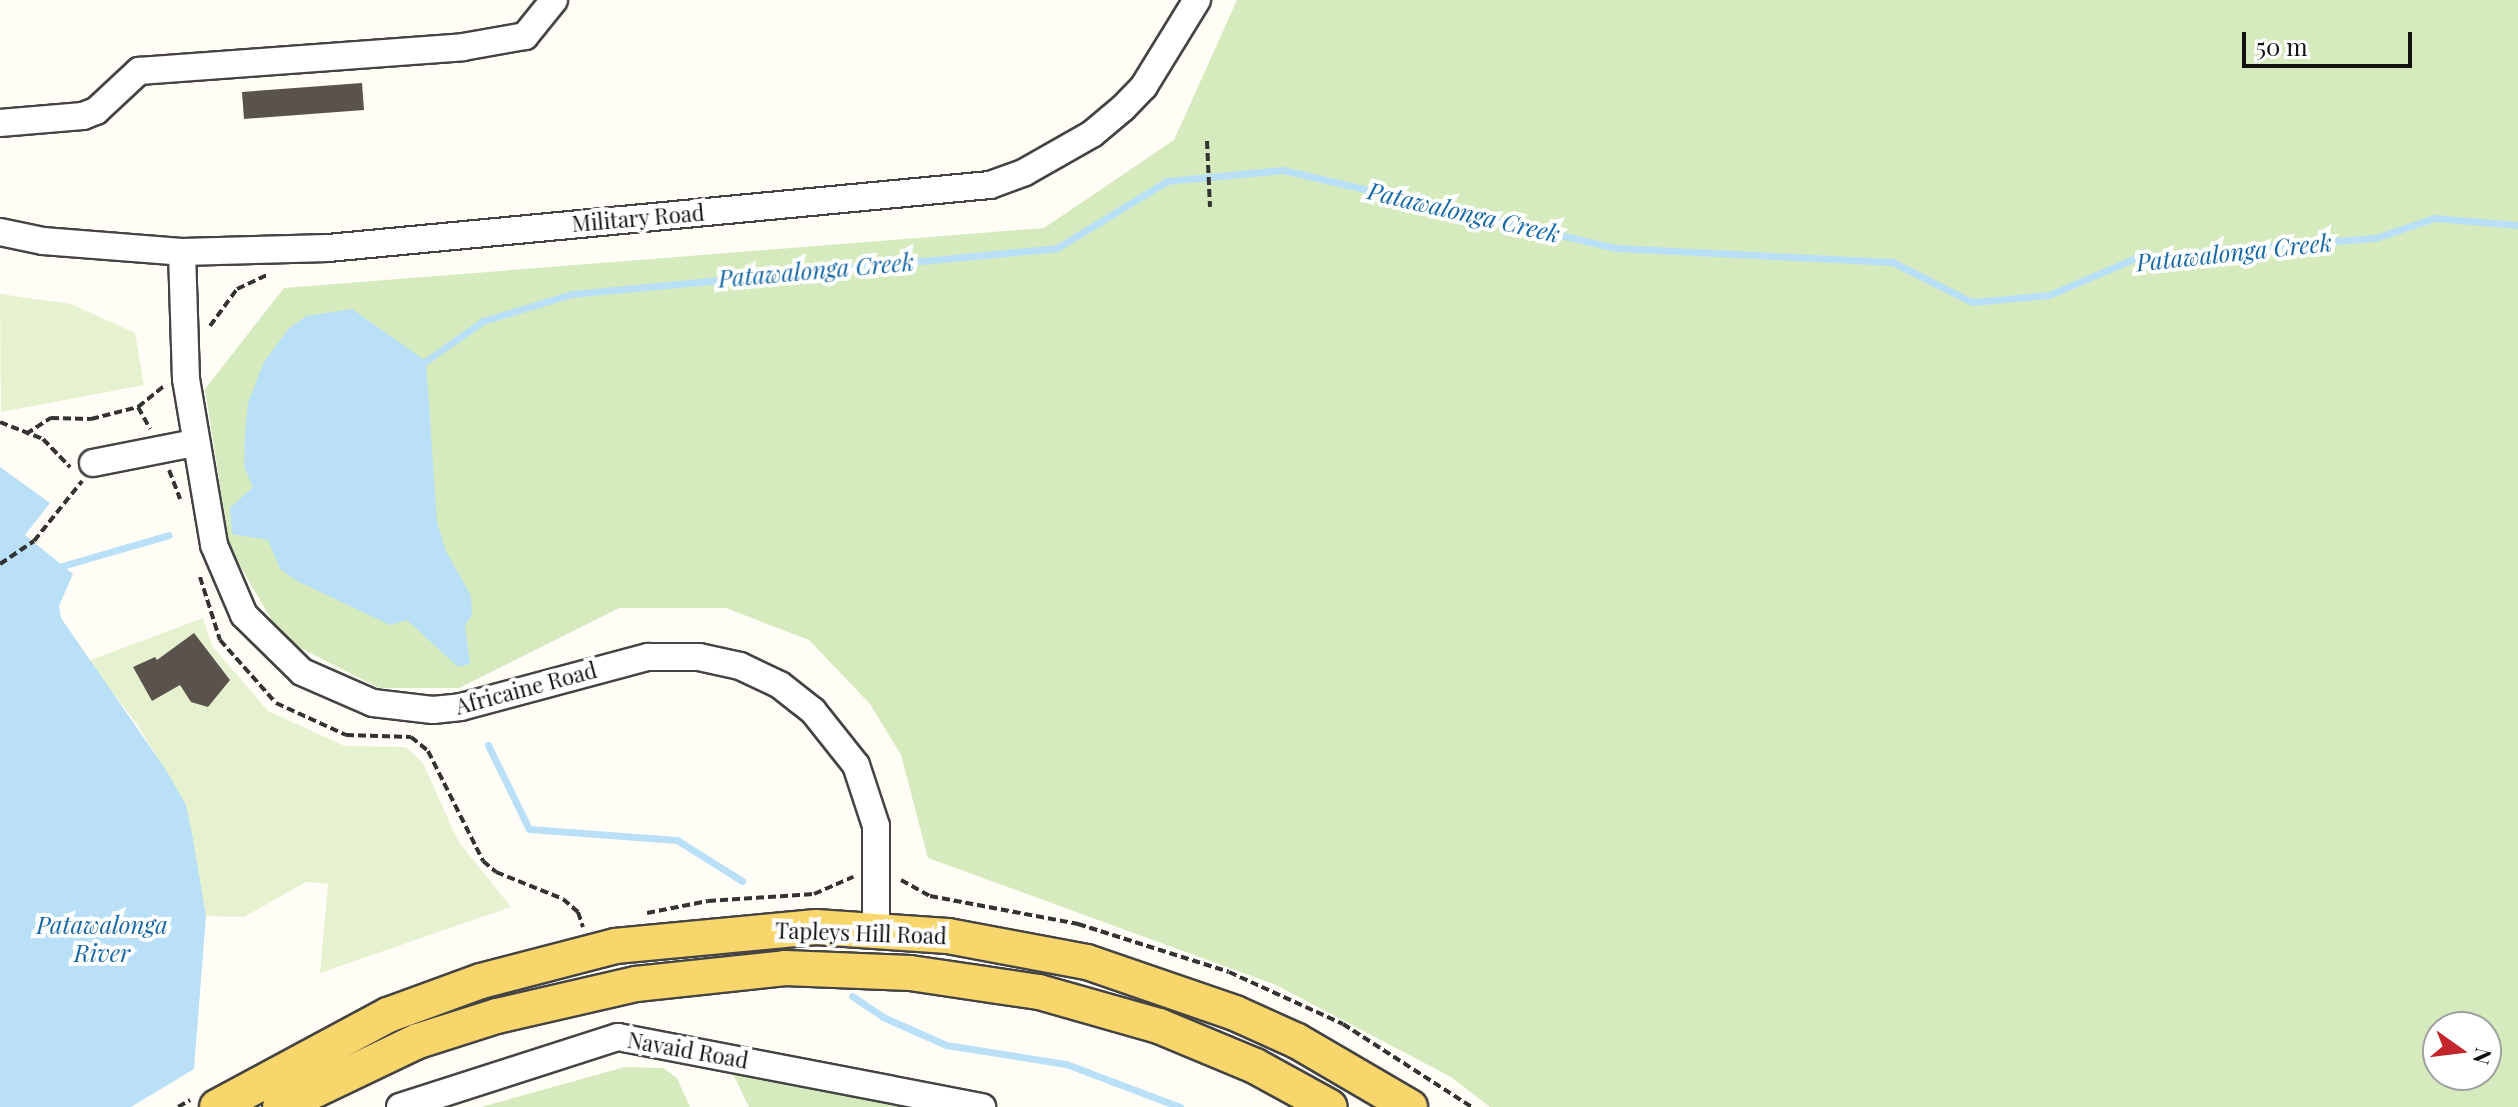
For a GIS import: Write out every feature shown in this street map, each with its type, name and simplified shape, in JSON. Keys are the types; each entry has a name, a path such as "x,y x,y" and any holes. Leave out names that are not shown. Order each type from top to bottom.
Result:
{"main road":[{"name":"Tapleys Hill Road","path":"217,1107 388,1015 481,981 615,946 756,929 816,927 1008,944 1181,991 1297,1041 1410,1107"},
{"path":"876,930 879,948 991,967 1039,992"},
{"name":"Tapleys Hill Road","path":"280,1107 418,1041 497,1016 701,974 808,969 871,971 1039,992 1159,1026 1255,1066 1330,1107"}],"street":[{"path":"0,123 83,116 96,111 139,71 463,47 525,36 554,0"},
{"name":"Military Road","path":"0,232 43,241 182,252 328,248 990,185 1092,134 1123,108 1144,86 1197,0"},
{"name":"Africaine Road","path":"182,252 184,360 194,443 214,545 244,615 302,672 336,690 412,710 461,707 635,659 673,655 740,666 780,685 840,740 865,789 876,826 876,930"},
{"path":"87,472 160,449 194,443"},
{"name":"Navaid Road","path":"400,1107 618,1037 982,1107"}],"path":[{"path":"1207,141 1210,207"},
{"path":"26,434 51,418 91,419 138,407 171,382"},
{"path":"138,407 160,449"},
{"path":"0,422 43,439 87,472"},
{"path":"0,564 34,541 73,495"}],"green space":[{"path":"1237,0 2518,0 2518,1107 1490,1107 1451,1077 1276,985 928,858 901,755 870,704 809,640 726,608 619,608 459,688 379,688 283,639 230,549 205,389 284,288 1044,228 1174,140"},
{"path":"0,294 71,304 135,333 144,385 1,412"},
{"path":"203,618 212,646 268,711 345,746 406,747 423,763 458,841 511,907 320,973 328,884 306,882 244,917 206,916 185,805 137,724 88,661"},
{"path":"625,1067 663,1068 677,1078 690,1107 481,1107"},
{"path":"731,1070 940,1107 749,1107"}],"water":[{"path":"352,309 426,361 437,522 446,551 471,596 472,615 465,626 470,664 458,667 407,620 390,625 297,581 280,569 268,540 232,534 230,508 253,487 244,467 245,432 248,403 264,362 289,328 307,316"},
{"name":"Patawalonga River","path":"0,467 50,503 25,535 73,574 59,606 61,618 166,770 186,805 193,839 206,916 194,1069 131,1107 0,1107"}],"building":[{"path":"362,83 364,110 244,119 242,92"},
{"path":"194,633 230,680 208,707 191,702 180,685 152,701 133,667 155,657 157,660"}],"waterway":[{"name":"Patawalonga Creek","path":"426,361 483,321 572,294 1057,248 1167,181 1283,170 1616,248 1892,262 1972,302 2049,295 2138,257 2376,238 2434,218 2518,225"},
{"path":"62,566 169,535"},
{"path":"488,745 529,829 677,840 742,881"},
{"path":"852,996 883,1017 946,1045 1066,1064 1180,1107"}]}
